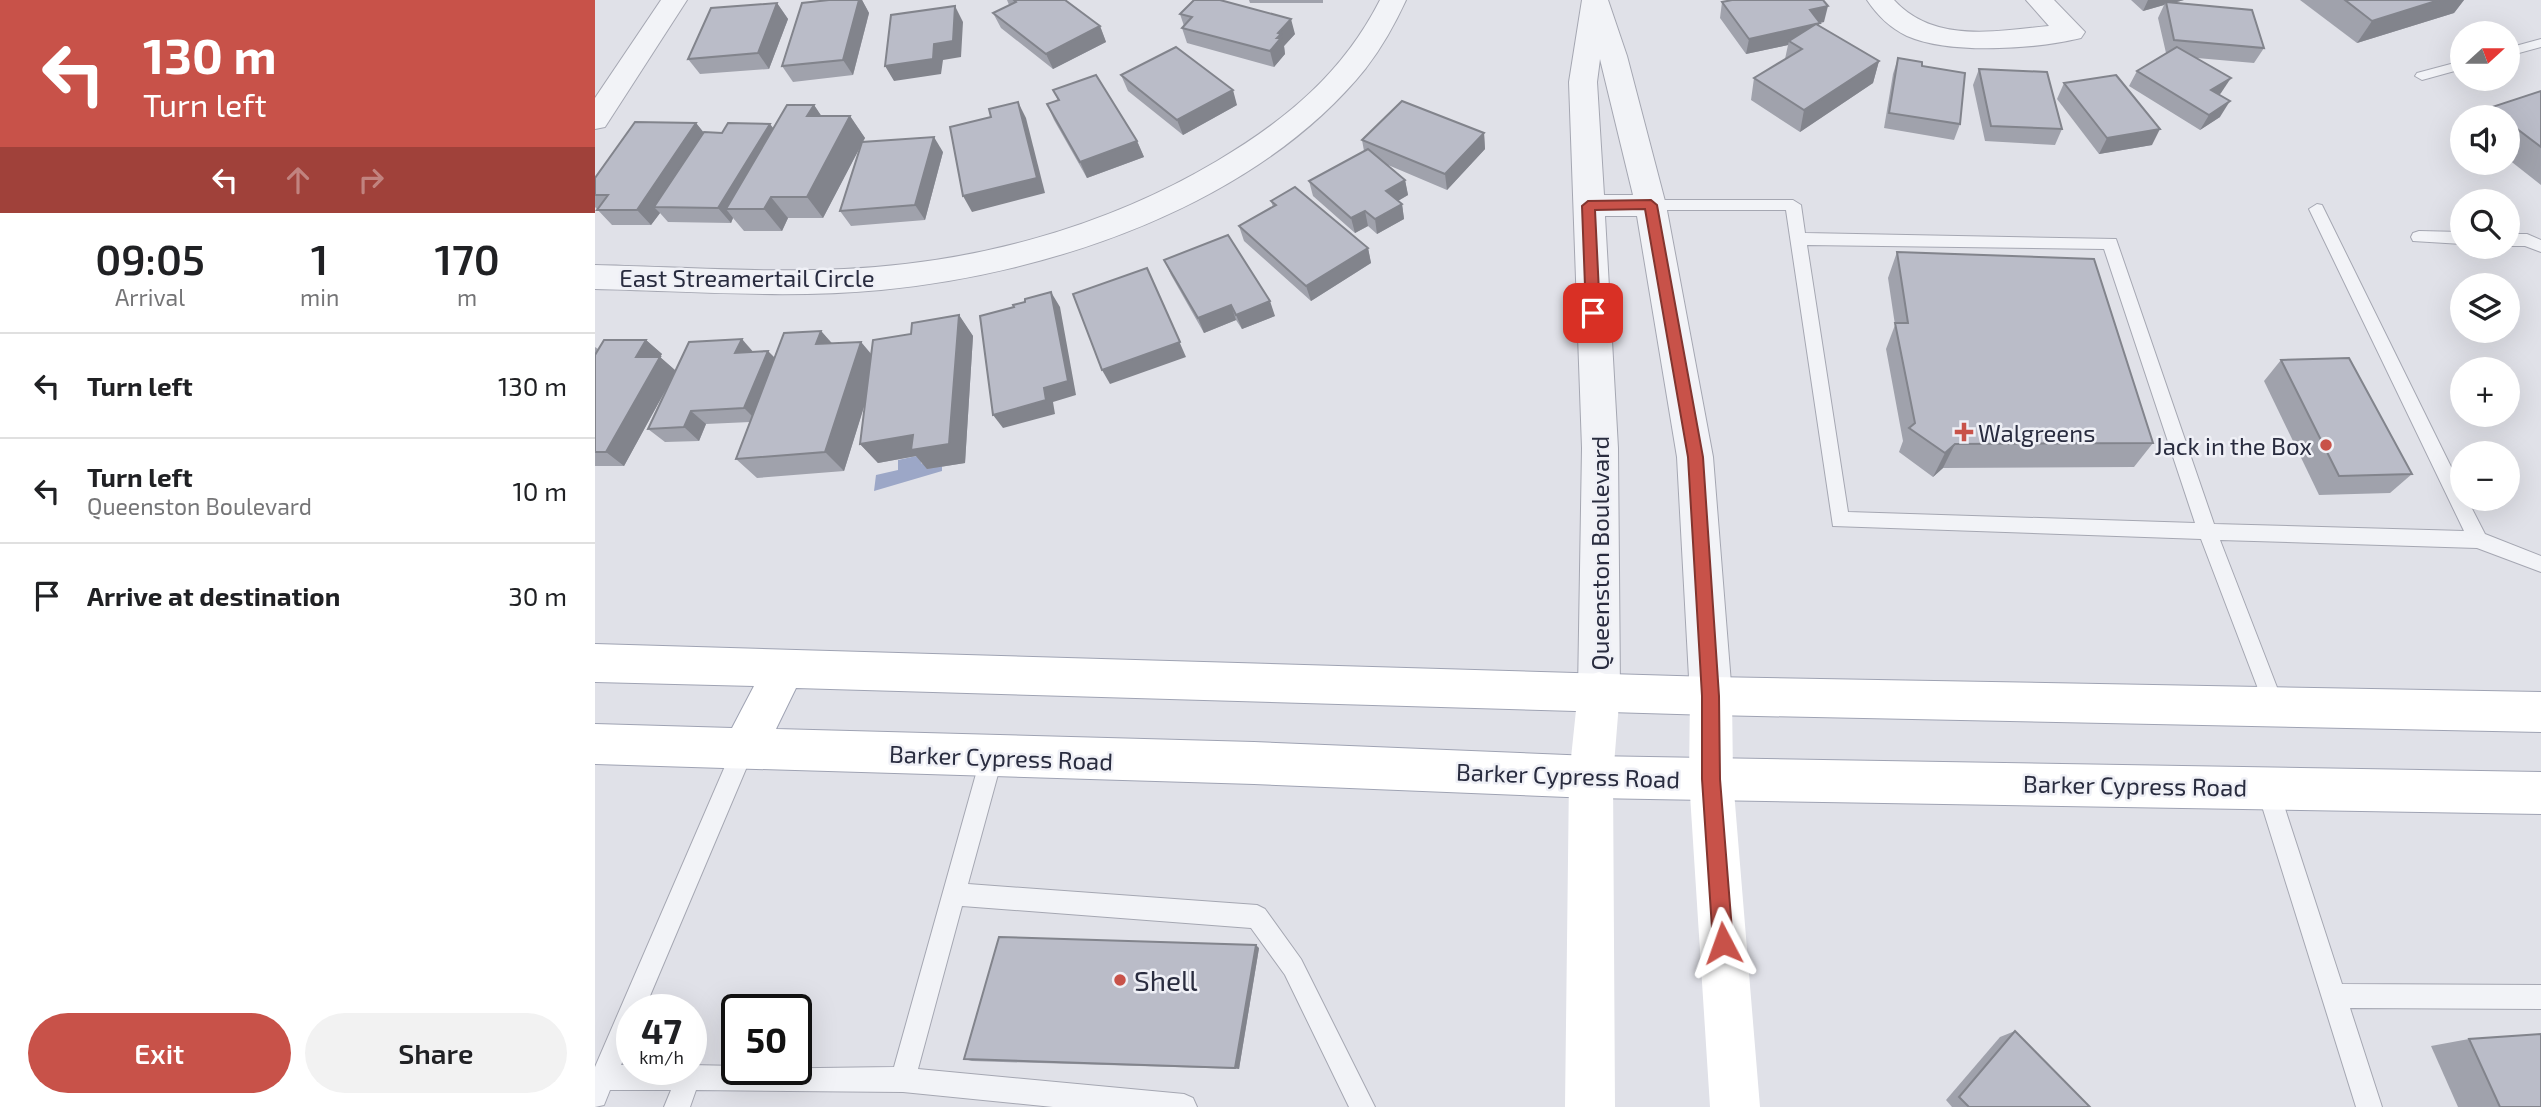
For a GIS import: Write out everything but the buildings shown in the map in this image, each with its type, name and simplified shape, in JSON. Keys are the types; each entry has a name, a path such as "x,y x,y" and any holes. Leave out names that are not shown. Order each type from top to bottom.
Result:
{"main road":[{"path":"595,663 1710,696 2541,712"},
{"path":"743,750 784,670"},
{"name":"Queenston Boulevard","path":"1590,1107 1591,778 1599,691"},
{"name":"Queenston Boulevard","path":"1710,696 1711,779 1735,1107"},
{"name":"Barker Cypress Road","path":"595,744 1254,763 1591,778 2541,793"}],"street":[{"path":"595,120 674,0"},
{"name":"East Streamertail Circle","path":"595,277 802,282 882,278 953,268 1022,253 1089,232 1156,206 1209,181 1274,137 1316,104 1353,66 1380,27 1393,0"},
{"name":"Queenston Boulevard","path":"1594,0 1613,56 1651,205 1695,457 1710,696"},
{"name":"Queenston Boulevard","path":"1594,0 1583,82 1600,448 1599,691"},
{"path":"1880,0 1900,23 1918,32 1940,37 1972,39 2071,32 2039,0"},
{"path":"1588,206 1651,205"}],"lane":[{"path":"2520,49 2541,43"},
{"path":"2422,76 2450,68"},
{"path":"1651,205 1793,205 1840,520 2478,540 2541,564"},
{"path":"2317,209 2478,540"},
{"path":"2419,237 2450,238"},
{"path":"1798,239 2109,243 2207,531 2275,708"},
{"path":"2520,240 2541,246"},
{"path":"639,994 743,750"},
{"path":"903,1080 992,756"},
{"path":"2267,787 2369,1107"},
{"path":"954,894 1257,917 1293,967 1362,1107"},
{"path":"2334,996 2541,997"},
{"path":"599,1086 616,1047"},
{"path":"707,1078 903,1080 1184,1107"},
{"path":"677,1107 685,1085"}],"water":[{"path":"921,455 921,463 928,467 942,465 942,471 874,491 876,475 898,470 898,460"}],"place":[{"name":"Walgreens","path":"1964,432"},
{"name":"Jack in the Box","path":"2326,445"},
{"name":"Shell","path":"1120,980"}],"route":[{"path":"1593,313 1588,206 1651,205 1695,457 1710,696 1711,779 1723,943"}]}
